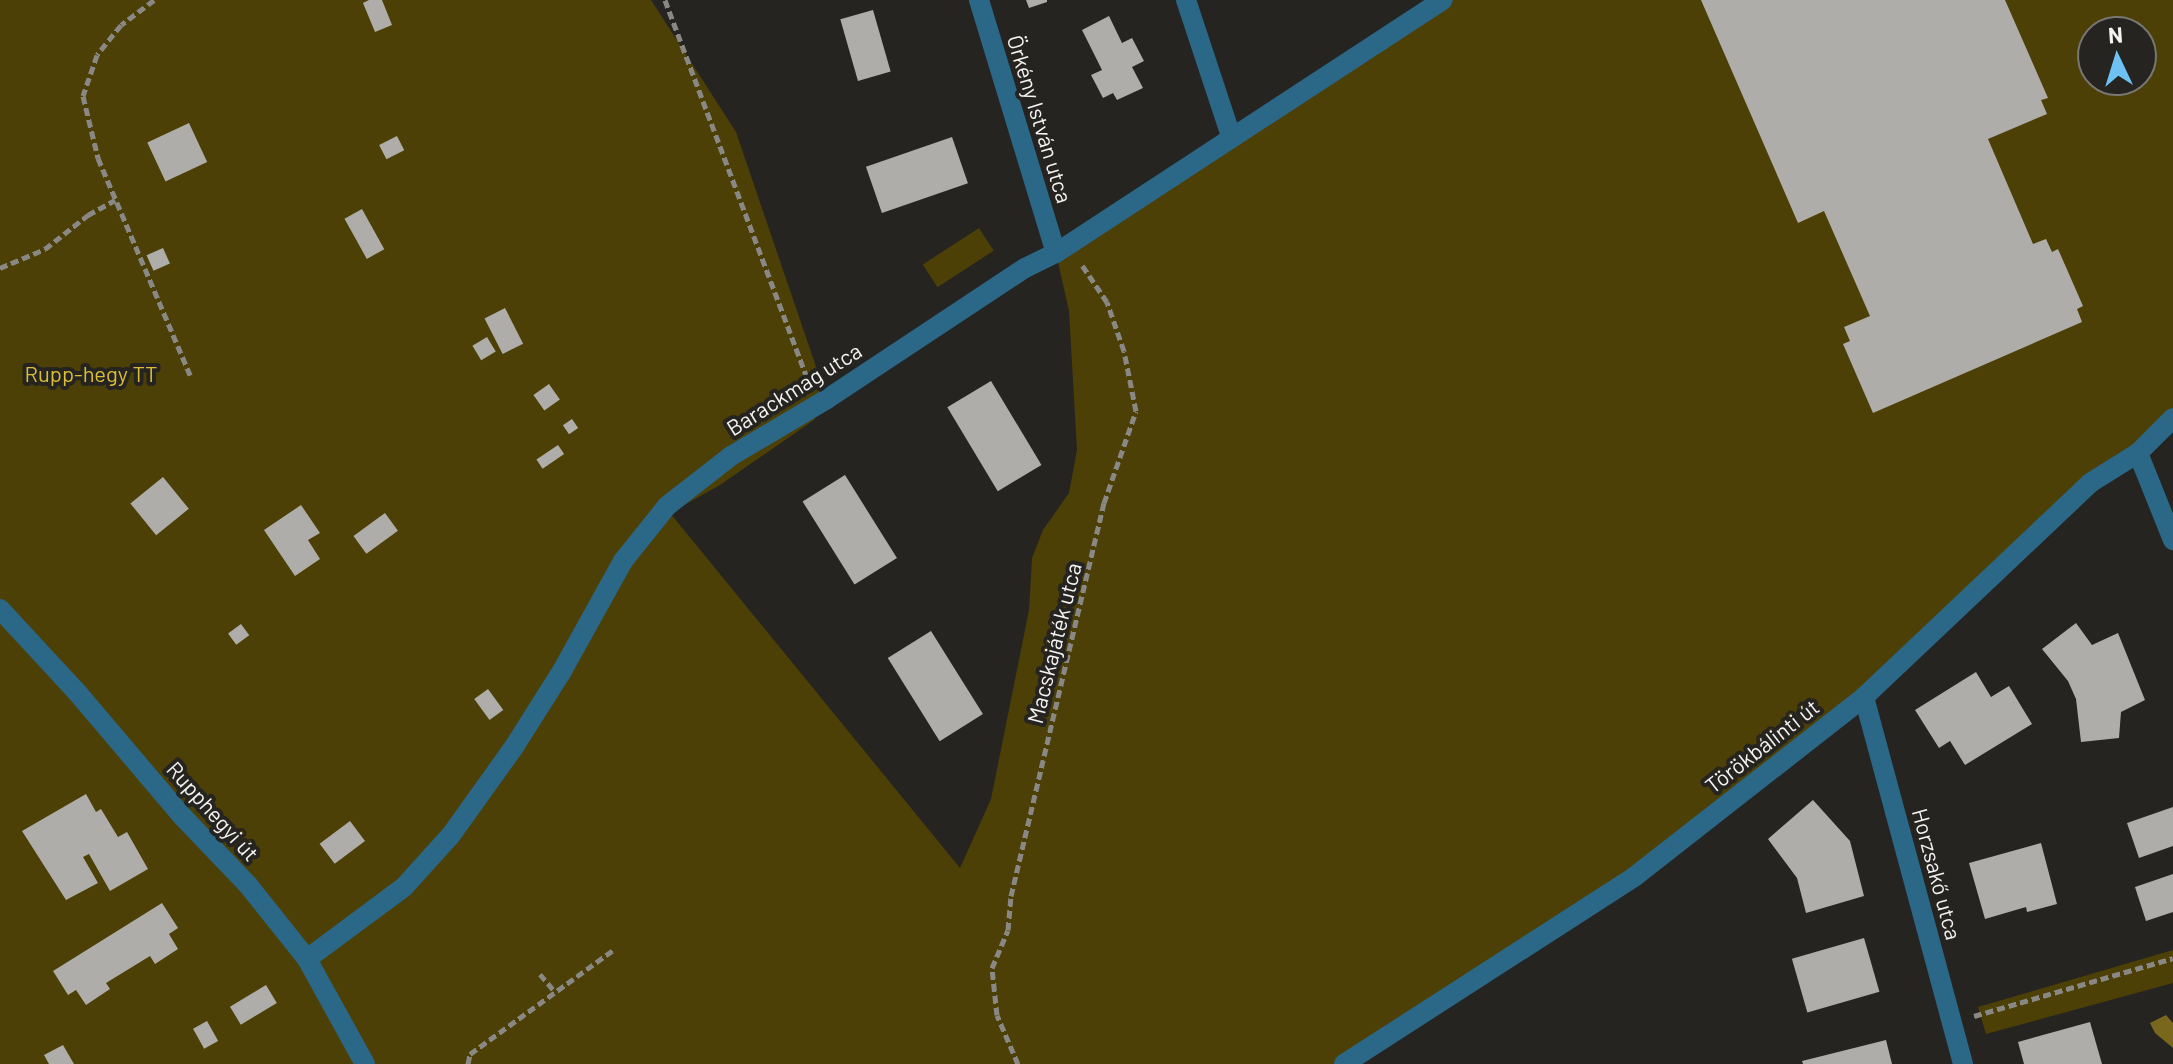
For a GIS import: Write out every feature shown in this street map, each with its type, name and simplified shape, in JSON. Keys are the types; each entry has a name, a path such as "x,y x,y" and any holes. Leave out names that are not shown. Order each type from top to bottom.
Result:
{"street":[{"name":"Örkény István utca","path":"979,0 1056,253"},
{"path":"1186,0 1231,136"},
{"name":"Barackmag utca","path":"307,959 404,887 451,835 514,747 562,671 623,561 667,506 708,471 817,405 1025,268 1056,253 1443,0"},
{"name":"Törökbálinti út","path":"1344,1064 1634,877 1864,697 2090,483 2138,453 2173,418"},
{"path":"2138,453 2173,540"},
{"name":"Rupphegyi út","path":"0,609 76,691 183,817 229,864 307,959 365,1064"},
{"name":"Horzsakő utca","path":"1864,697 1963,1064"}],"path":[{"path":"154,0 121,25 97,55 83,96 98,158 190,375"},
{"path":"665,0 817,405"},
{"path":"0,268 45,249 88,215 115,200"},
{"name":"Macskajáték utca","path":"1018,1064 997,1015 992,968 1008,930 1011,896 1104,503 1136,411 1124,351 1107,302 1080,262 1056,253"},
{"path":"468,1064 470,1054 613,950"},
{"path":"1952,1022 2173,958"},
{"path":"540,974 555,992"}],"green space":[{"name":"Rupp-hegy TT","path":"0,0 651,0 736,132 827,399 814,420 720,485 670,513 960,868 991,799 1029,610 1032,558 1043,530 1069,493 1077,450 1069,311 1056,253 1443,0 2173,0 2173,418 1964,601 1634,877 1344,1064 0,1064"},
{"path":"979,228 994,251 938,287 923,264"},
{"path":"2173,950 2173,983 1986,1034 1978,1007"}],"shaded area":[{"path":"2166,1015 2173,1023 2173,1048 2155,1033 2150,1023"}],"building":[{"path":"382,0 392,25 375,32 363,3"},
{"path":"1026,0 1047,0 1047,2 1029,8"},
{"path":"1701,0 2005,0 2048,98 2041,100 2047,114 1988,139 2033,244 2046,239 2052,252 2058,249 2083,306 2077,309 2082,322 1873,413 1843,344 1850,341 1844,327 1870,316 1824,211 1798,223"},
{"path":"873,10 891,72 858,81 840,19"},
{"path":"1109,16 1122,43 1132,38 1144,61 1132,67 1143,88 1117,100 1113,93 1103,98 1091,75 1102,70 1082,30"},
{"path":"189,123 207,162 165,181 147,142"},
{"path":"397,136 404,150 386,159 379,145"},
{"path":"952,137 968,183 882,213 866,167"},
{"path":"362,209 384,249 367,259 345,219"},
{"path":"163,248 170,264 153,271 147,255"},
{"path":"505,308 523,344 503,354 485,318"},
{"path":"487,337 496,352 481,360 472,346"},
{"path":"991,381 1041,465 998,491 947,407"},
{"path":"549,384 560,400 544,410 533,395"},
{"path":"572,419 578,428 569,434 563,425"},
{"path":"558,445 564,454 543,469 536,460"},
{"path":"845,475 897,558 855,585 803,501"},
{"path":"163,477 189,509 156,535 130,503"},
{"path":"301,505 320,533 308,540 320,559 295,576 264,530"},
{"path":"385,513 398,531 366,554 353,536"},
{"path":"2076,623 2092,645 2118,633 2145,700 2121,712 2119,738 2081,742 2076,699 2068,681 2042,649"},
{"path":"241,624 249,635 236,645 228,633"},
{"path":"931,631 983,714 940,741 888,658"},
{"path":"1976,672 1991,697 2009,686 2032,724 1965,765 1950,741 1939,748 1915,710"},
{"path":"488,689 503,710 490,720 474,699"},
{"path":"86,794 96,812 101,809 118,837 127,832 148,869 110,891 89,854 83,857 98,883 66,900 22,831"},
{"path":"1813,800 1850,841 1864,896 1806,913 1797,878 1768,839"},
{"path":"2173,807 2173,846 2139,858 2127,823"},
{"path":"350,821 365,841 335,864 320,844"},
{"path":"2041,843 2057,904 2027,912 2026,907 1985,919 1969,863"},
{"path":"2173,874 2173,912 2146,921 2135,887"},
{"path":"162,903 178,928 169,934 178,949 155,964 150,956 106,983 110,989 86,1005 76,990 68,995 53,971"},
{"path":"1864,938 1879,992 1807,1013 1792,959"},
{"path":"266,985 277,1003 241,1025 230,1007"},
{"path":"207,1021 218,1041 204,1049 193,1029"},
{"path":"2090,1022 2102,1064 2024,1064 2018,1042"},
{"path":"1886,1040 1892,1064 1803,1064 1802,1061"},
{"path":"63,1045 74,1064 49,1064 44,1055"}]}
